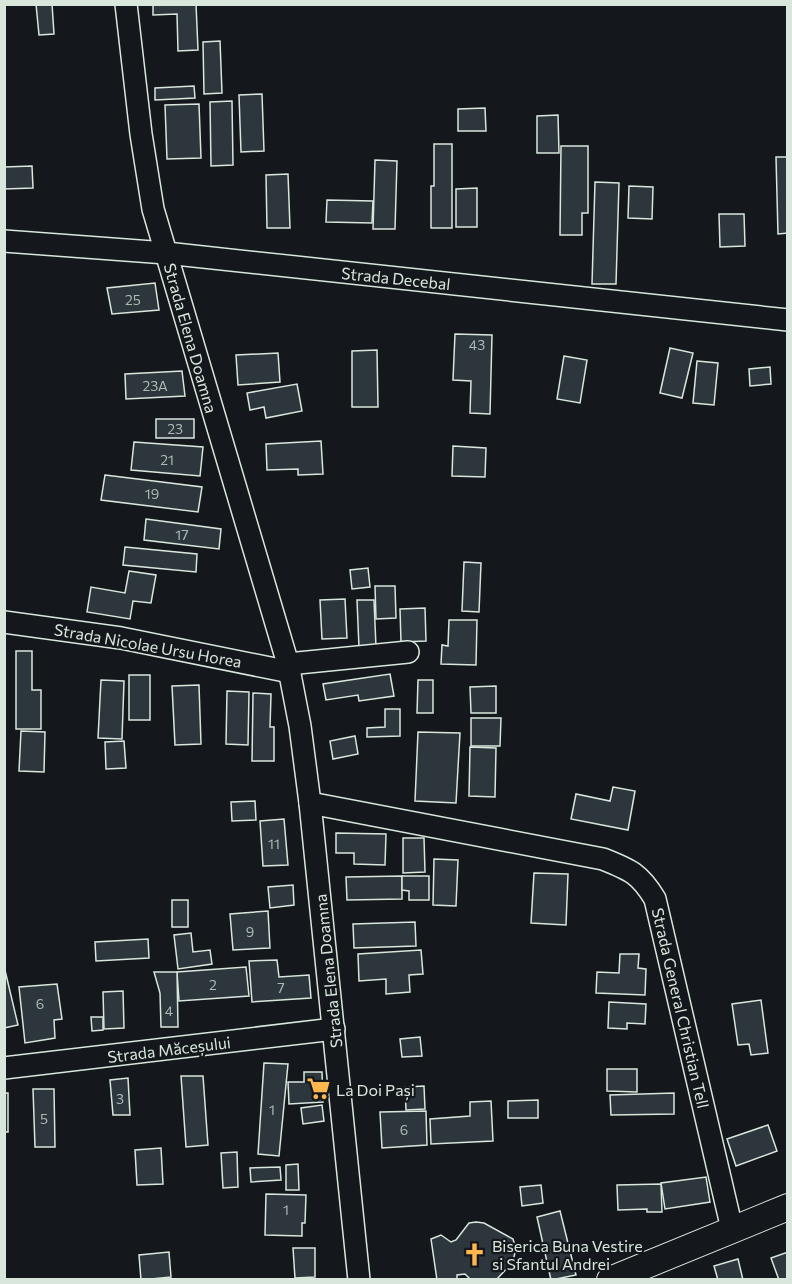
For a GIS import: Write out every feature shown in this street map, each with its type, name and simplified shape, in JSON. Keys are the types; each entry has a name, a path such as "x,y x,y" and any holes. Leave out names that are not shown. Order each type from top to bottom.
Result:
{"street":[{"name":"Strada Elena Doamna","path":"126,4 153,209 289,668 300,726 359,1280"},
{"name":"Strada Decebal","path":"4,241 166,253 788,320"},
{"name":"Strada Nicolae Ursu Horea","path":"4,622 121,638 289,668"},
{"path":"289,668 408,652"},
{"name":"Strada General Christian Tell","path":"310,803 603,859 623,867 644,880 655,899 732,1229"},
{"name":"Strada Măceșului","path":"4,1068 334,1029"},
{"path":"610,1280 788,1207"}],"building":[{"path":"36,4 52,4 54,34 39,35"},
{"path":"153,4 196,4 198,50 178,51 177,14 153,15"},
{"path":"220,41 222,93 204,94 203,42"},
{"path":"194,86 195,98 155,100 155,88"},
{"path":"262,94 264,151 241,152 239,95"},
{"path":"232,101 233,165 211,166 210,102"},
{"path":"199,104 201,158 167,159 165,105"},
{"path":"485,108 486,131 458,131 458,109"},
{"path":"558,115 559,153 537,153 537,116"},
{"path":"434,144 452,144 452,228 431,228"},
{"path":"561,146 588,146 588,213 582,213 582,235 560,235"},
{"path":"776,157 788,157 788,233 778,234"},
{"path":"375,160 397,161 395,229 373,229"},
{"path":"32,166 33,188 4,189 4,167"},
{"path":"288,174 290,228 267,228 266,175"},
{"path":"595,182 619,183 616,284 592,284"},
{"path":"629,186 653,187 652,219 628,218"},
{"path":"477,188 477,227 456,227 456,189"},
{"path":"327,200 373,201 372,223 326,222"},
{"path":"719,214 744,214 745,246 720,247"},
{"path":"155,283 159,310 112,314 107,288"},
{"path":"455,334 492,335 490,414 470,413 471,381 453,380"},
{"path":"670,348 693,353 682,398 660,393"},
{"path":"377,350 378,407 352,407 352,351"},
{"path":"278,353 280,382 238,385 236,355"},
{"path":"564,356 587,360 580,403 557,399"},
{"path":"697,361 718,363 714,405 693,403"},
{"path":"770,367 771,384 750,386 749,369"},
{"path":"182,371 185,396 126,399 125,374"},
{"path":"297,384 302,411 266,418 264,407 250,410 247,393"},
{"path":"156,419 194,419 194,438 156,438"},
{"path":"321,441 323,474 298,475 298,469 267,470 266,444"},
{"path":"134,442 203,447 200,476 131,470"},
{"path":"453,446 486,448 485,477 452,476"},
{"path":"105,475 202,487 198,512 101,500"},
{"path":"146,519 221,529 219,549 144,540"},
{"path":"125,547 197,554 196,572 123,565"},
{"path":"464,562 481,563 479,612 462,611"},
{"path":"368,568 370,587 352,589 350,570"},
{"path":"129,571 156,575 151,603 133,601 130,619 87,612 91,587 125,593"},
{"path":"375,586 395,586 396,618 376,619"},
{"path":"345,599 347,638 322,639 320,600"},
{"path":"357,600 374,600 376,647 359,648"},
{"path":"425,608 426,641 401,642 400,609"},
{"path":"449,620 477,620 476,665 441,664 442,645 448,646"},
{"path":"16,651 32,651 32,690 41,690 41,729 16,729"},
{"path":"390,674 394,696 359,701 358,695 326,700 323,684"},
{"path":"129,675 150,675 150,720 129,720"},
{"path":"101,680 124,681 122,739 98,738"},
{"path":"418,680 433,680 433,713 417,713"},
{"path":"199,685 201,744 175,745 172,686"},
{"path":"496,686 496,713 471,713 470,687"},
{"path":"227,691 249,692 248,745 226,744"},
{"path":"253,693 271,694 270,727 274,727 274,761 252,761"},
{"path":"385,709 400,709 400,736 367,737 367,728 385,727"},
{"path":"471,718 501,718 500,746 471,746"},
{"path":"21,731 45,732 44,772 19,771"},
{"path":"418,732 460,733 456,803 415,801"},
{"path":"355,736 358,754 333,759 330,741"},
{"path":"124,741 126,768 106,769 105,742"},
{"path":"470,747 496,748 495,797 469,796"},
{"path":"613,787 635,791 628,830 571,819 576,794 610,801"},
{"path":"255,801 256,820 232,821 231,802"},
{"path":"284,819 288,865 263,866 260,821"},
{"path":"336,833 386,834 385,865 354,864 354,853 336,853"},
{"path":"403,838 424,838 425,872 403,873"},
{"path":"434,859 458,860 456,906 433,905"},
{"path":"534,873 568,874 566,925 531,923"},
{"path":"402,876 402,899 347,900 346,877"},
{"path":"402,876 429,876 429,900 409,900 409,891 402,890"},
{"path":"293,885 294,905 270,908 268,887"},
{"path":"172,900 188,900 188,927 172,927"},
{"path":"268,911 270,948 233,950 230,914"},
{"path":"415,922 416,946 354,948 353,924"},
{"path":"191,933 193,952 210,950 212,964 178,969 174,935"},
{"path":"148,939 149,958 96,961 95,942"},
{"path":"421,950 423,974 409,975 410,992 386,994 386,979 359,981 358,954"},
{"path":"620,954 639,954 638,968 646,969 645,995 596,993 597,972 619,973"},
{"path":"277,960 279,977 309,975 311,998 252,1002 249,961"},
{"path":"4,966 18,1025 4,1028"},
{"path":"246,967 249,996 179,1001 177,972"},
{"path":"154,972 177,972 178,1027 161,1027 160,993"},
{"path":"57,984 62,1019 54,1020 55,1038 25,1043 19,987"},
{"path":"123,991 124,1028 104,1029 103,992"},
{"path":"761,1000 768,1053 751,1055 749,1044 738,1045 732,1004"},
{"path":"609,1002 646,1004 645,1024 627,1023 627,1029 608,1028"},
{"path":"91,1017 103,1017 103,1030 92,1031"},
{"path":"420,1037 422,1056 402,1057 400,1039"},
{"path":"264,1063 288,1064 279,1156 258,1154"},
{"path":"607,1069 637,1069 637,1092 607,1091"},
{"path":"304,1072 322,1072 323,1102 289,1104 288,1082 304,1082"},
{"path":"181,1076 203,1076 208,1145 186,1147"},
{"path":"128,1078 130,1115 113,1115 110,1080"},
{"path":"424,1086 425,1109 406,1110 405,1087"},
{"path":"33,1089 54,1089 55,1147 35,1147"},
{"path":"4,1093 8,1093 8,1132 4,1132"},
{"path":"674,1093 674,1114 611,1115 610,1095"},
{"path":"538,1100 538,1118 508,1118 508,1101"},
{"path":"491,1101 493,1141 431,1144 430,1119 470,1116 470,1102"},
{"path":"322,1105 324,1121 303,1124 301,1108"},
{"path":"426,1111 427,1145 382,1148 380,1112"},
{"path":"768,1125 777,1151 736,1166 727,1139"},
{"path":"161,1148 163,1184 137,1185 135,1150"},
{"path":"237,1152 238,1187 223,1188 221,1153"},
{"path":"298,1164 299,1190 286,1190 286,1165"},
{"path":"280,1167 281,1180 251,1182 250,1168"},
{"path":"706,1177 710,1202 665,1209 661,1183"},
{"path":"661,1184 662,1212 647,1212 647,1209 618,1210 617,1185"},
{"path":"541,1185 543,1203 522,1206 520,1187"},
{"path":"266,1194 306,1195 302,1236 265,1235"},
{"path":"560,1211 576,1275 551,1280 537,1217"},
{"name":"Biserica Buna Vestire si Sfantul Andrei","path":"469,1223 484,1223 513,1239 516,1250 512,1263 496,1280 471,1280 465,1274 457,1275 457,1280 437,1280 431,1239 441,1235 451,1242 456,1240"},
{"path":"293,1248 315,1248 315,1277 295,1278"},
{"path":"169,1252 171,1277 141,1280 139,1255"},
{"path":"788,1252 788,1280 779,1280 771,1258"},
{"path":"738,1259 743,1280 718,1280 714,1266"}],"place":[{"name":"La Doi Pași","path":"318,1089"},
{"name":"Biserica Buna Vestire si Sfantul Andrei","path":"474,1254"}]}
